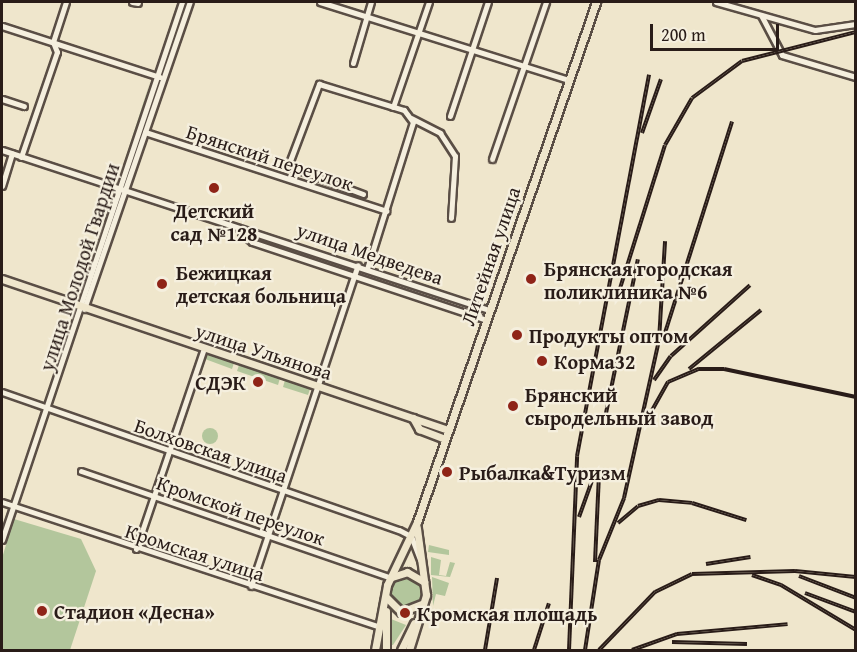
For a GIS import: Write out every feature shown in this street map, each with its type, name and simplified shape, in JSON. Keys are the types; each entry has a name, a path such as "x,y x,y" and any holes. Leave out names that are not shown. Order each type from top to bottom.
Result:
{"main road":[{"name":"Литейная улица","path":"391,578 417,522 594,3"},
{"name":"улица Ульянова","path":"2,279 448,430"},
{"path":"413,418 419,429 445,439"},
{"name":"Литейная улица","path":"417,522 425,584"},
{"path":"375,651 391,578 412,572 425,584 424,602 409,651"},
{"path":"386,593 401,612 424,602"},
{"path":"386,593 387,651"},
{"path":"401,651 424,602"}],"street":[{"path":"21,157 57,52 53,42 66,2"},
{"name":"улица Молодой Гвардии","path":"121,194 145,132 182,2"},
{"name":"улица Молодой Гвардии","path":"2,540 49,409 160,78 190,2"},
{"path":"320,2 569,80"},
{"path":"353,63 371,2"},
{"path":"393,107 429,2"},
{"path":"450,116 488,2"},
{"path":"492,159 546,2"},
{"path":"716,2 814,30 855,24"},
{"path":"757,13 782,55 855,77"},
{"path":"2,26 160,78"},
{"path":"363,194 292,170 289,161 319,84 393,107 440,133 455,156 451,218"},
{"path":"2,99 24,106"},
{"path":"367,268 386,210 411,118"},
{"name":"Брянский переулок","path":"145,132 386,210"},
{"name":"улица Медведева","path":"2,150 121,194 239,232 268,235 489,310"},
{"path":"2,186 12,154"},
{"name":"улица Медведева","path":"239,232 252,242 486,320"},
{"path":"251,586 266,535 358,265"},
{"path":"136,549 152,496 204,348"},
{"name":"Болховская улица","path":"2,392 411,536"},
{"name":"Кромской переулок","path":"81,471 391,578"},
{"name":"Кромская улица","path":"2,502 136,549 380,627"},
{"path":"411,536 421,562"}],"green space":[{"path":"151,79 123,174 120,175"},
{"path":"207,354 234,363 232,369 205,359"},
{"path":"239,365 280,378 278,385 237,371"},
{"path":"285,380 310,389 308,395 283,387"},
{"path":"210,428 216,430 218,436 216,442 210,444 204,442 202,436 204,430"},
{"name":"Стадион «Десна»","path":"14,519 81,539 96,571 70,650 2,650 2,558"},
{"path":"429,545 449,550 449,555 428,552"},
{"path":"431,557 441,560 439,575 446,576 450,562 455,563 450,577 431,575"},
{"path":"406,576 417,581 422,592 417,603 406,608 395,603 390,592 395,581"},
{"path":"432,577 449,583 445,596 436,594 433,606"},
{"path":"391,619 406,625 393,645 391,645"}],"railway":[{"path":"617,298 665,145 692,98 742,61 856,32"},
{"path":"569,650 577,456 649,75"},
{"path":"642,133 661,79"},
{"path":"664,336 732,122"},
{"path":"585,650 599,560 624,498 659,340 665,241"},
{"path":"605,418 638,259"},
{"path":"654,380 671,356 750,285"},
{"path":"689,369 761,310"},
{"path":"646,421 668,382 699,369 724,369 856,397"},
{"path":"595,562 599,474"},
{"path":"579,517 593,478"},
{"path":"618,523 638,506 659,500 692,503 746,520"},
{"path":"706,564 750,557"},
{"path":"599,650 655,592 692,574 795,571 856,577"},
{"path":"752,575 781,585 856,630"},
{"path":"799,576 856,598"},
{"path":"485,650 497,578"},
{"path":"805,593 856,612"},
{"path":"534,650 549,603"},
{"path":"632,650 677,634 788,624"},
{"path":"672,642 747,644"}],"place":[{"name":"Детский сад №128","path":"214,188"},
{"name":"Брянская городская поликлиника №6","path":"531,279"},
{"name":"Бежицкая детская больница","path":"162,284"},
{"name":"Продукты оптом","path":"517,335"},
{"name":"Корма32","path":"542,361"},
{"name":"СДЭК","path":"258,382"},
{"name":"Брянский сыродельный завод","path":"513,406"},
{"name":"Рыбалка&Туризм","path":"447,472"},
{"name":"Стадион «Десна»","path":"42,611"},
{"name":"Кромская площадь","path":"405,613"}]}
